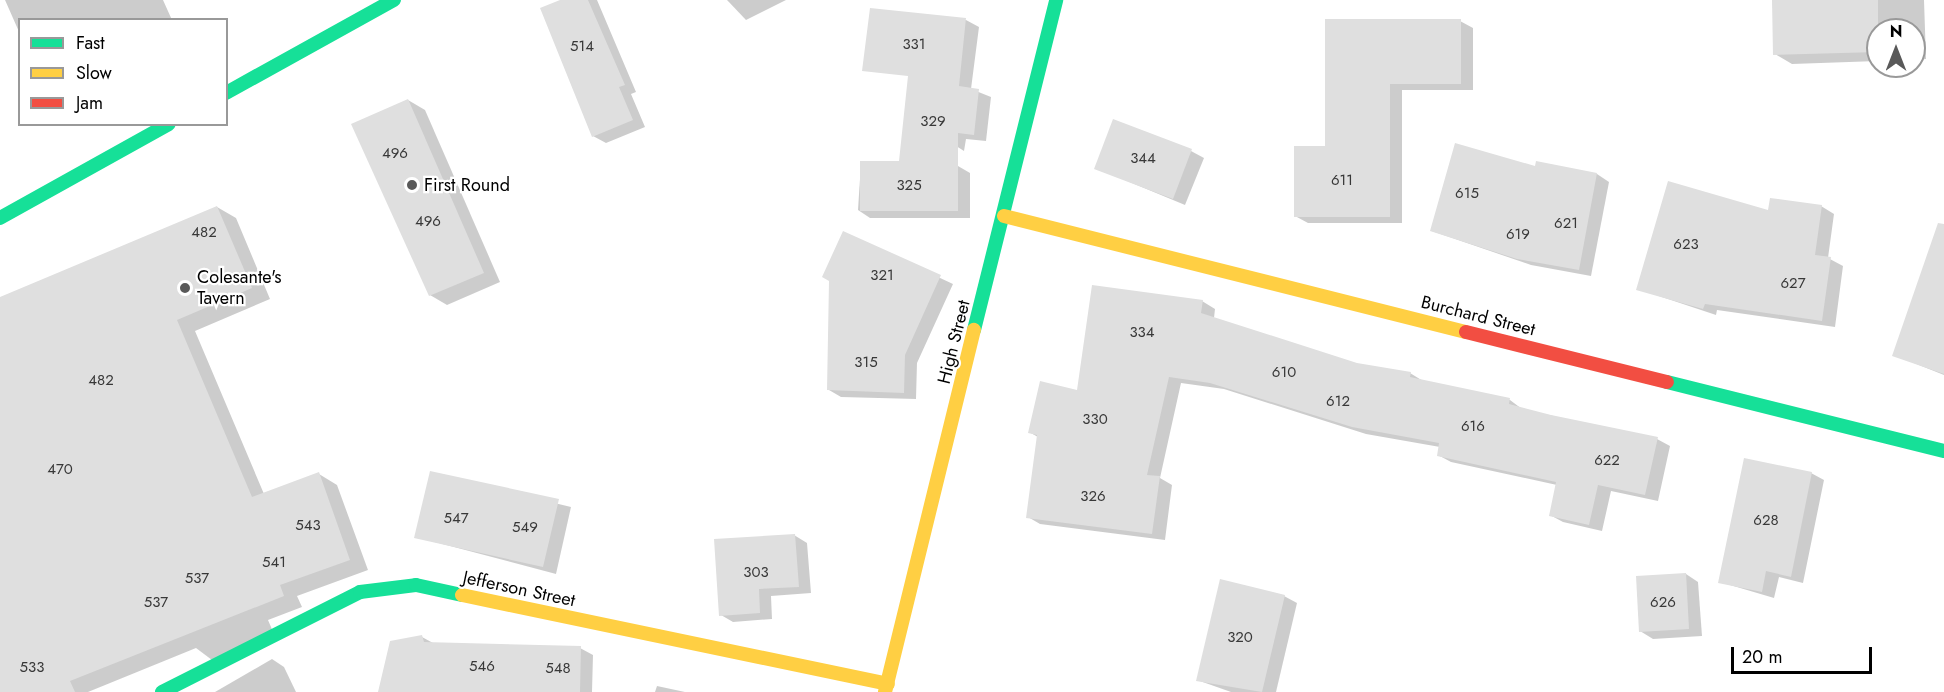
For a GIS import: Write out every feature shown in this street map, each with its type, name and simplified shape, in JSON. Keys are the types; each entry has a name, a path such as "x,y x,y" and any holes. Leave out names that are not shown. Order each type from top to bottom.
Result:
{"street":[{"path":"228,92 394,0"},
{"name":"High Street","path":"886,688 1056,0"},
{"path":"0,218 165,126"},
{"name":"Burchard Street","path":"1004,216 1944,451"},
{"name":"Jefferson Street","path":"162,692 360,592 416,585 886,688"}],"building":[{"path":"560,0 588,0 625,85 619,87 633,120 592,137 540,8"},
{"path":"1772,0 1878,0 1878,18 1866,18 1866,52 1773,55"},
{"path":"870,8 966,18 959,86 979,89 974,135 958,133 958,211 860,211 860,161 899,161 908,76 862,71"},
{"path":"1325,19 1461,19 1461,84 1390,84 1390,217 1294,217 1294,146 1325,146"},
{"path":"408,99 484,273 429,296 351,124"},
{"path":"1113,119 1192,149 1173,199 1094,169"},
{"path":"1455,143 1535,166 1536,161 1597,173 1579,270 1517,259 1430,231"},
{"path":"1668,181 1768,210 1770,198 1822,205 1815,255 1831,257 1822,321 1705,304 1703,309 1636,290"},
{"path":"217,206 252,288 177,320 252,497 319,472 350,560 280,585 284,596 70,681 75,692 0,692 0,297"},
{"path":"1938,223 1944,224 1944,374 1892,356"},
{"path":"843,231 941,275 905,355 904,393 827,390 829,281 822,277"},
{"path":"1092,285 1203,300 1201,313 1357,363 1411,372 1410,377 1510,398 1509,404 1551,415 1658,437 1645,495 1598,485 1589,525 1549,516 1556,482 1437,456 1439,443 1352,427 1210,383 1169,377 1147,475 1160,476 1152,534 1026,518 1037,435 1028,433 1040,381 1077,390"},
{"path":"1744,458 1812,472 1791,577 1766,571 1762,592 1718,583"},
{"path":"430,471 559,499 543,567 414,538"},
{"path":"795,534 799,587 759,589 760,613 719,616 714,539"},
{"path":"1686,573 1689,629 1639,632 1636,576"},
{"path":"1220,579 1285,595 1262,692 1196,681"},
{"path":"422,635 424,642 581,646 580,692 378,692 390,641"}],"traffic: fast":[{"path":"228,92 394,0"},
{"path":"974,330 1056,0"},
{"path":"0,218 165,126"},
{"path":"1667,382 1944,451"},
{"path":"162,692 360,592 416,585 462,595"}],"traffic: slow":[{"path":"1004,216 1466,332"},
{"path":"885,692 974,330"},
{"path":"462,595 888,684"}],"traffic: jam":[{"path":"1466,332 1667,382"}],"place":[{"name":"First Round","path":"412,185"},
{"name":"Colesante's Tavern","path":"185,288"}]}
